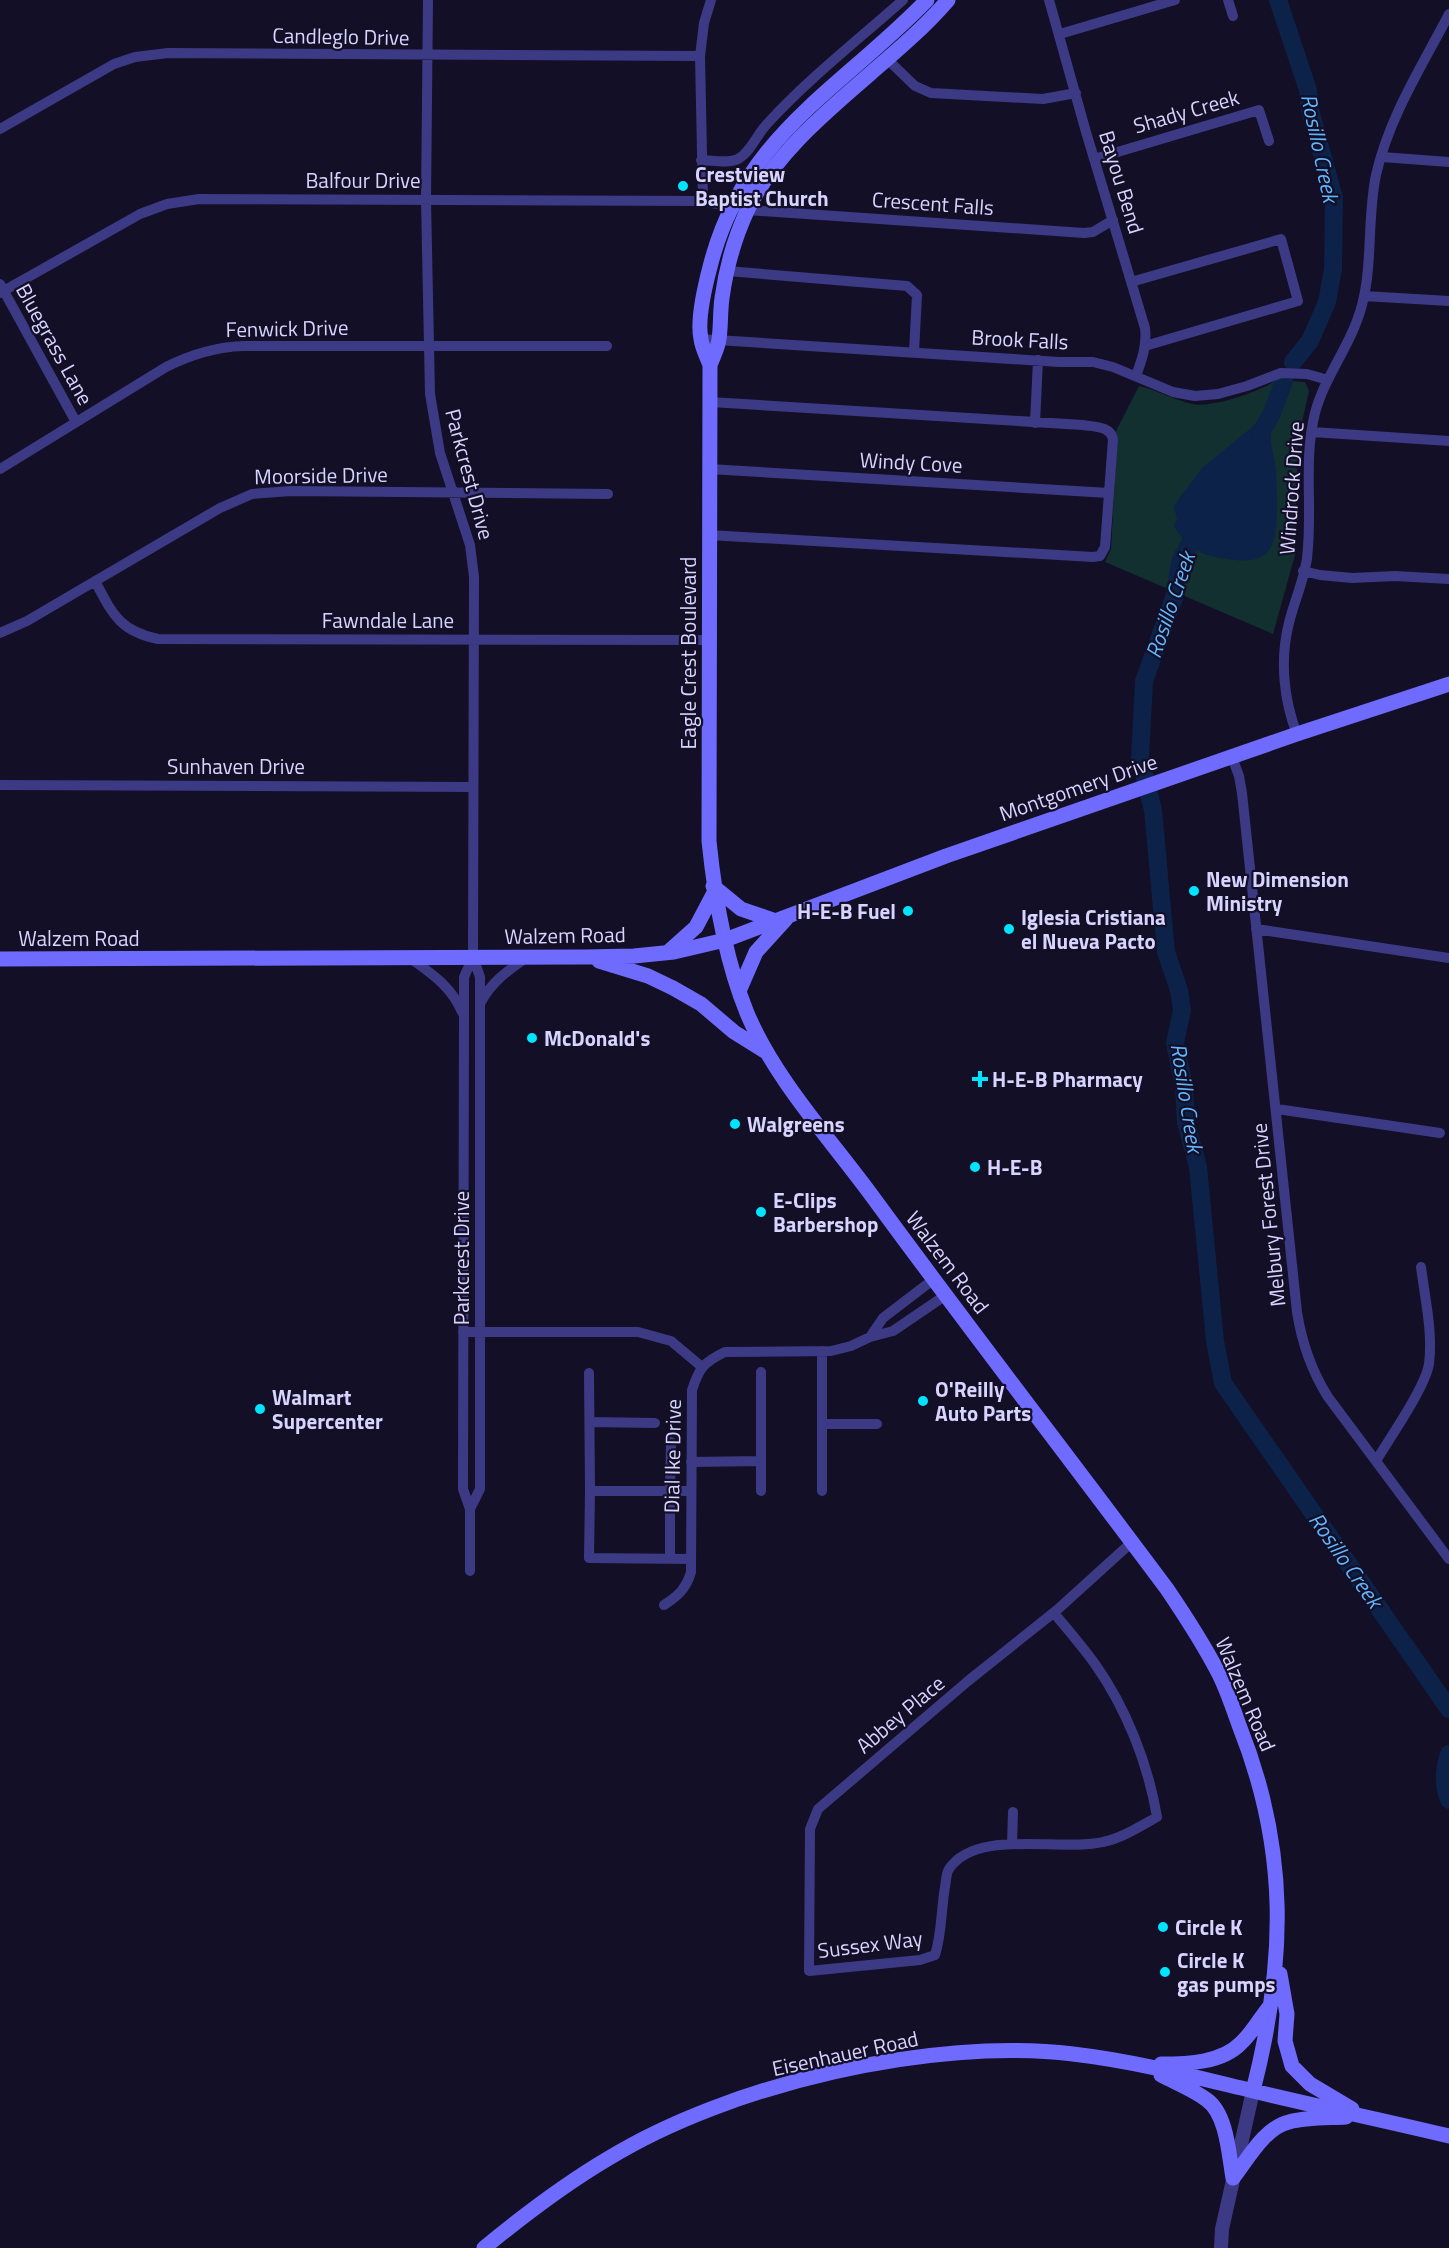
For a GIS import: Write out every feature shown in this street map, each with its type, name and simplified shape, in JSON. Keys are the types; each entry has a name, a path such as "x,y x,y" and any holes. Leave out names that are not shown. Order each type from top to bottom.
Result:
{"main road":[{"name":"Eagle Crest Boulevard","path":"710,365 700,339 708,276 731,208 755,166 780,135 927,0"},
{"name":"Eagle Crest Boulevard","path":"725,940 714,889 709,841 709,535 710,365 719,340 721,301 727,271 747,210 769,176 796,143 888,60 948,0"},
{"name":"Montgomery Drive","path":"725,940 895,874 1167,778 1449,684"},
{"path":"668,952 696,927 714,889 741,909 783,919 756,952 739,991"},
{"name":"Walzem Road","path":"0,959 585,957 668,952 725,940 739,991 767,1053 1167,1589 1198,1635 1220,1677 1258,1778 1269,1826 1278,1896 1271,2004 1253,2091"},
{"path":"585,957 648,976 673,988 700,1004 734,1032 767,1053"},
{"path":"1276,1954 1287,2014 1285,2041 1292,2066 1310,2084 1362,2116"},
{"path":"1143,2065 1214,2059 1228,2054 1241,2044 1271,2004"},
{"name":"Eisenhauer Road","path":"484,2248 548,2197 618,2153 691,2117 740,2098 805,2079 904,2060 985,2052 1072,2054 1143,2065 1253,2091"},
{"path":"1143,2065 1208,2100 1217,2111 1225,2132 1233,2178"},
{"path":"1253,2091 1449,2136"},
{"path":"1233,2178 1267,2135 1281,2125 1290,2121 1362,2116"}],"street":[{"name":"Parkcrest Drive","path":"428,0 426,200 432,408 440,453 470,545 474,577 473,957 480,977 480,1490 471,1509"},
{"path":"703,201 700,56 704,23 711,0"},
{"path":"701,160 737,159 747,151 766,125 802,90 903,0"},
{"name":"Bayou Bend","path":"1049,0 1145,328 1145,346 1136,376"},
{"path":"1060,34 1175,0"},
{"path":"1228,0 1233,16"},
{"name":"Windrock Drive","path":"1297,734 1289,716 1283,661 1288,627 1303,571 1308,541 1310,445 1315,413 1328,380 1356,323 1364,296 1373,199 1382,157 1399,110 1448,19"},
{"name":"Candleglo Drive","path":"0,129 105,69 135,57 168,53 700,56"},
{"path":"888,60 915,86 931,93 1043,99 1076,93"},
{"name":"Shady Creek","path":"1094,159 1259,111 1269,141"},
{"path":"1382,157 1449,162"},
{"name":"Balfour Drive","path":"1,289 140,214 180,201 199,199 703,201 747,210"},
{"name":"Crescent Falls","path":"747,210 1084,233 1093,232 1113,220"},
{"path":"1131,282 1281,238 1298,301 1145,346"},
{"path":"727,271 907,286 917,296 914,352"},
{"name":"Bluegrass Lane","path":"1,289 76,422"},
{"path":"1364,296 1449,302"},
{"name":"Brook Falls","path":"700,339 1093,362 1136,376 1173,392 1194,396 1218,394 1281,373 1307,374 1328,380"},
{"name":"Fenwick Drive","path":"0,469 166,367 184,358 213,349 243,346 607,346"},
{"path":"1035,423 1038,360"},
{"path":"709,535 1101,556 1105,547 1112,434 1107,429 1083,425 710,402"},
{"path":"1312,432 1449,441"},
{"name":"Windy Cove","path":"710,469 1109,493"},
{"name":"Moorside Drive","path":"0,633 27,621 220,508 252,494 291,491 608,494"},
{"path":"1303,571 1352,578 1395,576 1449,579"},
{"name":"Fawndale Lane","path":"95,581 116,618 130,630 142,636 158,639 709,640"},
{"name":"Melbury Forest Drive","path":"1232,757 1239,776 1297,1312 1305,1350 1328,1397 1449,1559"},
{"name":"Sunhaven Drive","path":"0,785 473,786"},
{"path":"1256,929 1449,958"},
{"name":"Parkcrest Drive","path":"410,957 447,986 456,997 464,1016"},
{"name":"Parkcrest Drive","path":"471,1571 471,1509 463,1489 464,977 473,957"},
{"path":"480,1005 487,990 494,982 528,957"},
{"path":"1276,1109 1440,1134"},
{"path":"1376,1461 1419,1389 1429,1365 1430,1338 1420,1267"},
{"path":"870,1337 883,1318 934,1279"},
{"path":"464,1332 638,1332 671,1341 702,1367 709,1360 725,1352 822,1351 851,1346 870,1337 893,1331 946,1295"},
{"path":"822,1351 822,1491"},
{"name":"Dial Ike Drive","path":"664,1605 680,1595 687,1584 691,1559 692,1390 697,1373 702,1367"},
{"path":"761,1372 761,1491"},
{"path":"589,1373 589,1558 691,1559"},
{"path":"590,1422 655,1423"},
{"path":"822,1424 877,1424"},
{"path":"670,1491 671,1443"},
{"path":"691,1462 761,1461"},
{"path":"463,1489 480,1490"},
{"path":"590,1491 691,1491"},
{"path":"670,1507 670,1559"},
{"name":"Abbey Place","path":"809,1971 810,1829 818,1809 968,1681 1054,1613 1132,1542"},
{"path":"1013,1812 1012,1844 1101,1843 1123,1835 1156,1817 1152,1788 1122,1709 1095,1664 1054,1613"},
{"name":"Sussex Way","path":"809,1971 938,1959 942,1905 948,1870 964,1855 994,1845 1012,1844"},
{"path":"1221,2248 1222,2229 1253,2091"}],"green space":[{"path":"1276,380 1305,382 1309,391 1298,440 1295,555 1273,634 1105,562 1111,549 1117,441 1115,433 1139,386 1200,405 1235,398"}],"water":[{"path":"1267,413 1272,413 1274,418 1271,440 1276,473 1277,513 1272,544 1264,555 1257,559 1231,560 1202,553 1188,544 1174,526 1177,519 1175,504 1202,468"}],"waterway":[{"name":"Rosillo Creek","path":"1278,0 1308,90 1310,110 1334,198 1333,269 1327,302 1310,341 1293,362"},
{"name":"Rosillo Creek","path":"1260,434 1272,413 1284,381"},
{"name":"Rosillo Creek","path":"1201,525 1181,559 1174,598 1144,681 1140,758 1153,810 1166,952 1179,990 1182,1010 1175,1043 1184,1087 1186,1122 1198,1167 1215,1341 1223,1383 1449,1709"},
{"name":"Rosillo Creek","path":"1449,1754 1445,1777 1449,1800"}],"place":[{"name":"Crestview Baptist Church","path":"683,186"},
{"name":"New Dimension Ministry","path":"1194,891"},
{"name":"H-E-B Fuel","path":"908,911"},
{"name":"Iglesia Cristiana el Nueva Pacto","path":"1009,929"},
{"name":"McDonald's","path":"532,1038"},
{"name":"H-E-B Pharmacy","path":"980,1079"},
{"name":"Walgreens","path":"735,1124"},
{"name":"H-E-B","path":"975,1167"},
{"name":"E-Clips Barbershop","path":"761,1212"},
{"name":"O'Reilly Auto Parts","path":"923,1401"},
{"name":"Walmart Supercenter","path":"260,1409"},
{"name":"Circle K","path":"1163,1927"},
{"name":"Circle K gas pumps","path":"1165,1972"}]}
